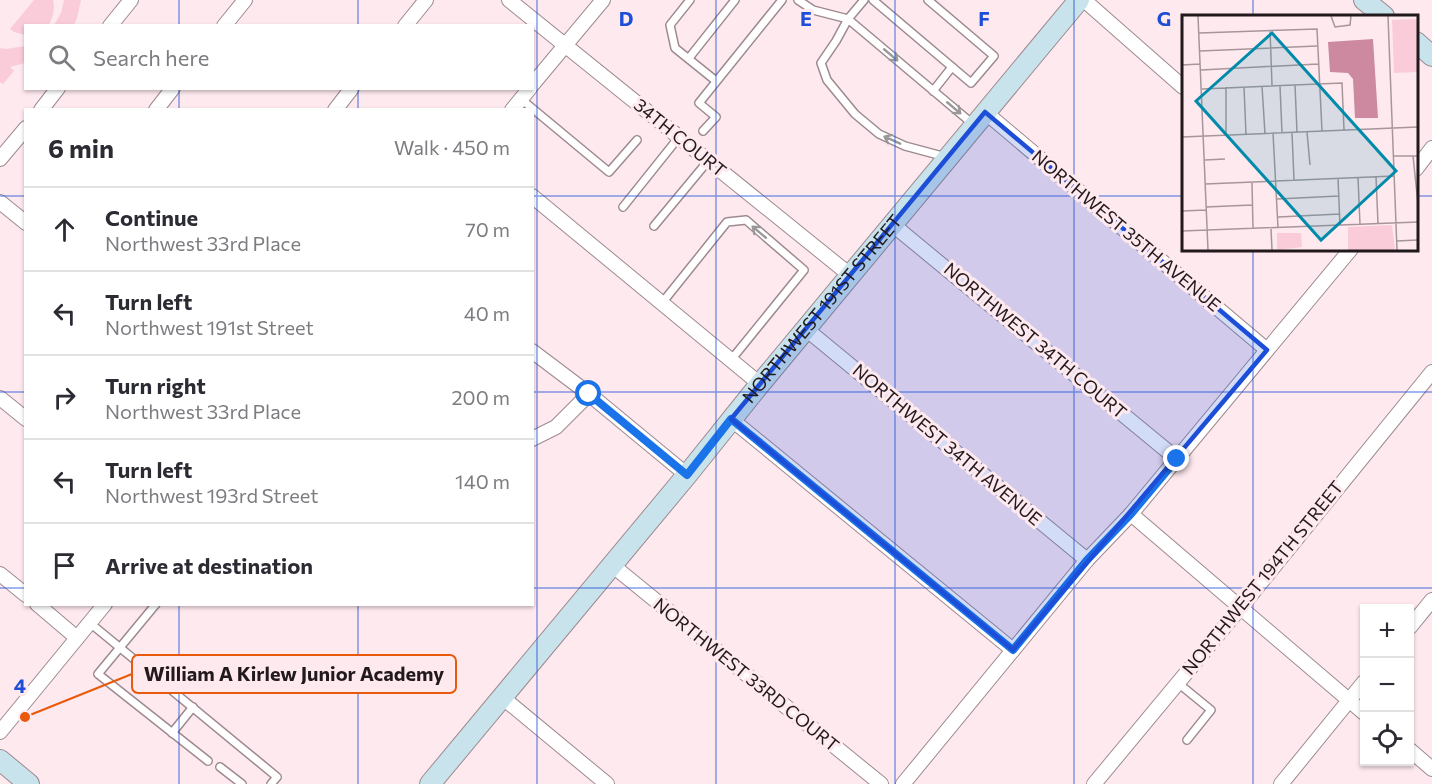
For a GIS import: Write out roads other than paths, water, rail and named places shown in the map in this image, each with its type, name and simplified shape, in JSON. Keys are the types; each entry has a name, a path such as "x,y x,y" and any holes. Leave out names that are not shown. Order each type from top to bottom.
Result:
{"street":[{"path":"112,24 131,0"},
{"path":"227,24 245,0"},
{"path":"407,24 426,0"},
{"name":"34TH COURT","path":"509,0 850,275"},
{"path":"534,83 603,0"},
{"name":"NORTHWEST 191ST STREET","path":"430,784 1079,0"},
{"path":"1084,0 1182,86"},
{"path":"1364,0 1380,15"},
{"path":"1417,43 1432,56"},
{"path":"43,108 56,90"},
{"path":"158,108 171,90"},
{"path":"337,108 350,90"},
{"name":"NORTHWEST 35TH AVENUE","path":"980,119 1267,350"},
{"path":"0,159 24,130"},
{"path":"1417,168 1432,148"},
{"path":"534,198 760,384"},
{"path":"0,201 24,221"},
{"name":"NORTHWEST 34TH COURT","path":"892,224 1177,459"},
{"path":"903,784 1087,560 1131,514 1350,250"},
{"name":"NORTHWEST 34TH AVENUE","path":"806,329 1087,560"},
{"path":"534,353 589,394 687,475"},
{"name":"NORTHWEST 194TH STREET","path":"1094,784 1432,372"},
{"path":"534,438 556,427 589,394"},
{"path":"0,398 24,417"},
{"path":"731,419 1013,650"},
{"path":"1131,514 1364,712"},
{"name":"NORTHWEST 33RD COURT","path":"612,565 881,784"},
{"path":"0,574 24,593"},
{"path":"1414,622 1432,600"},
{"path":"39,606 77,638"},
{"path":"0,732 103,606"},
{"path":"1281,784 1360,688"},
{"path":"502,697 607,784"},
{"path":"1414,753 1432,769"},
{"path":"0,760 29,784"}],"lane":[{"path":"690,0 670,25 675,48 716,81"},
{"path":"689,58 735,0"},
{"path":"703,131 716,117 699,103 782,0"},
{"path":"798,0 813,10 848,19 933,91 980,119"},
{"path":"864,0 848,19 821,63 827,80 855,114 879,134 905,146 947,158"},
{"path":"873,0 971,83 994,56 928,0"},
{"path":"933,91 952,67"},
{"path":"534,110 609,172 637,140"},
{"path":"623,207 679,137"},
{"path":"654,226 708,161"},
{"path":"662,303 727,222 746,220 804,270 731,360"},
{"path":"154,606 98,674 208,761"},
{"path":"90,623 277,777 271,784"},
{"path":"1178,683 1211,710 1187,740"},
{"path":"172,733 192,707"},
{"path":"220,767 242,784"}],"place":[{"name":"William A Kirlew Junior Academy","path":"25,717"}]}
